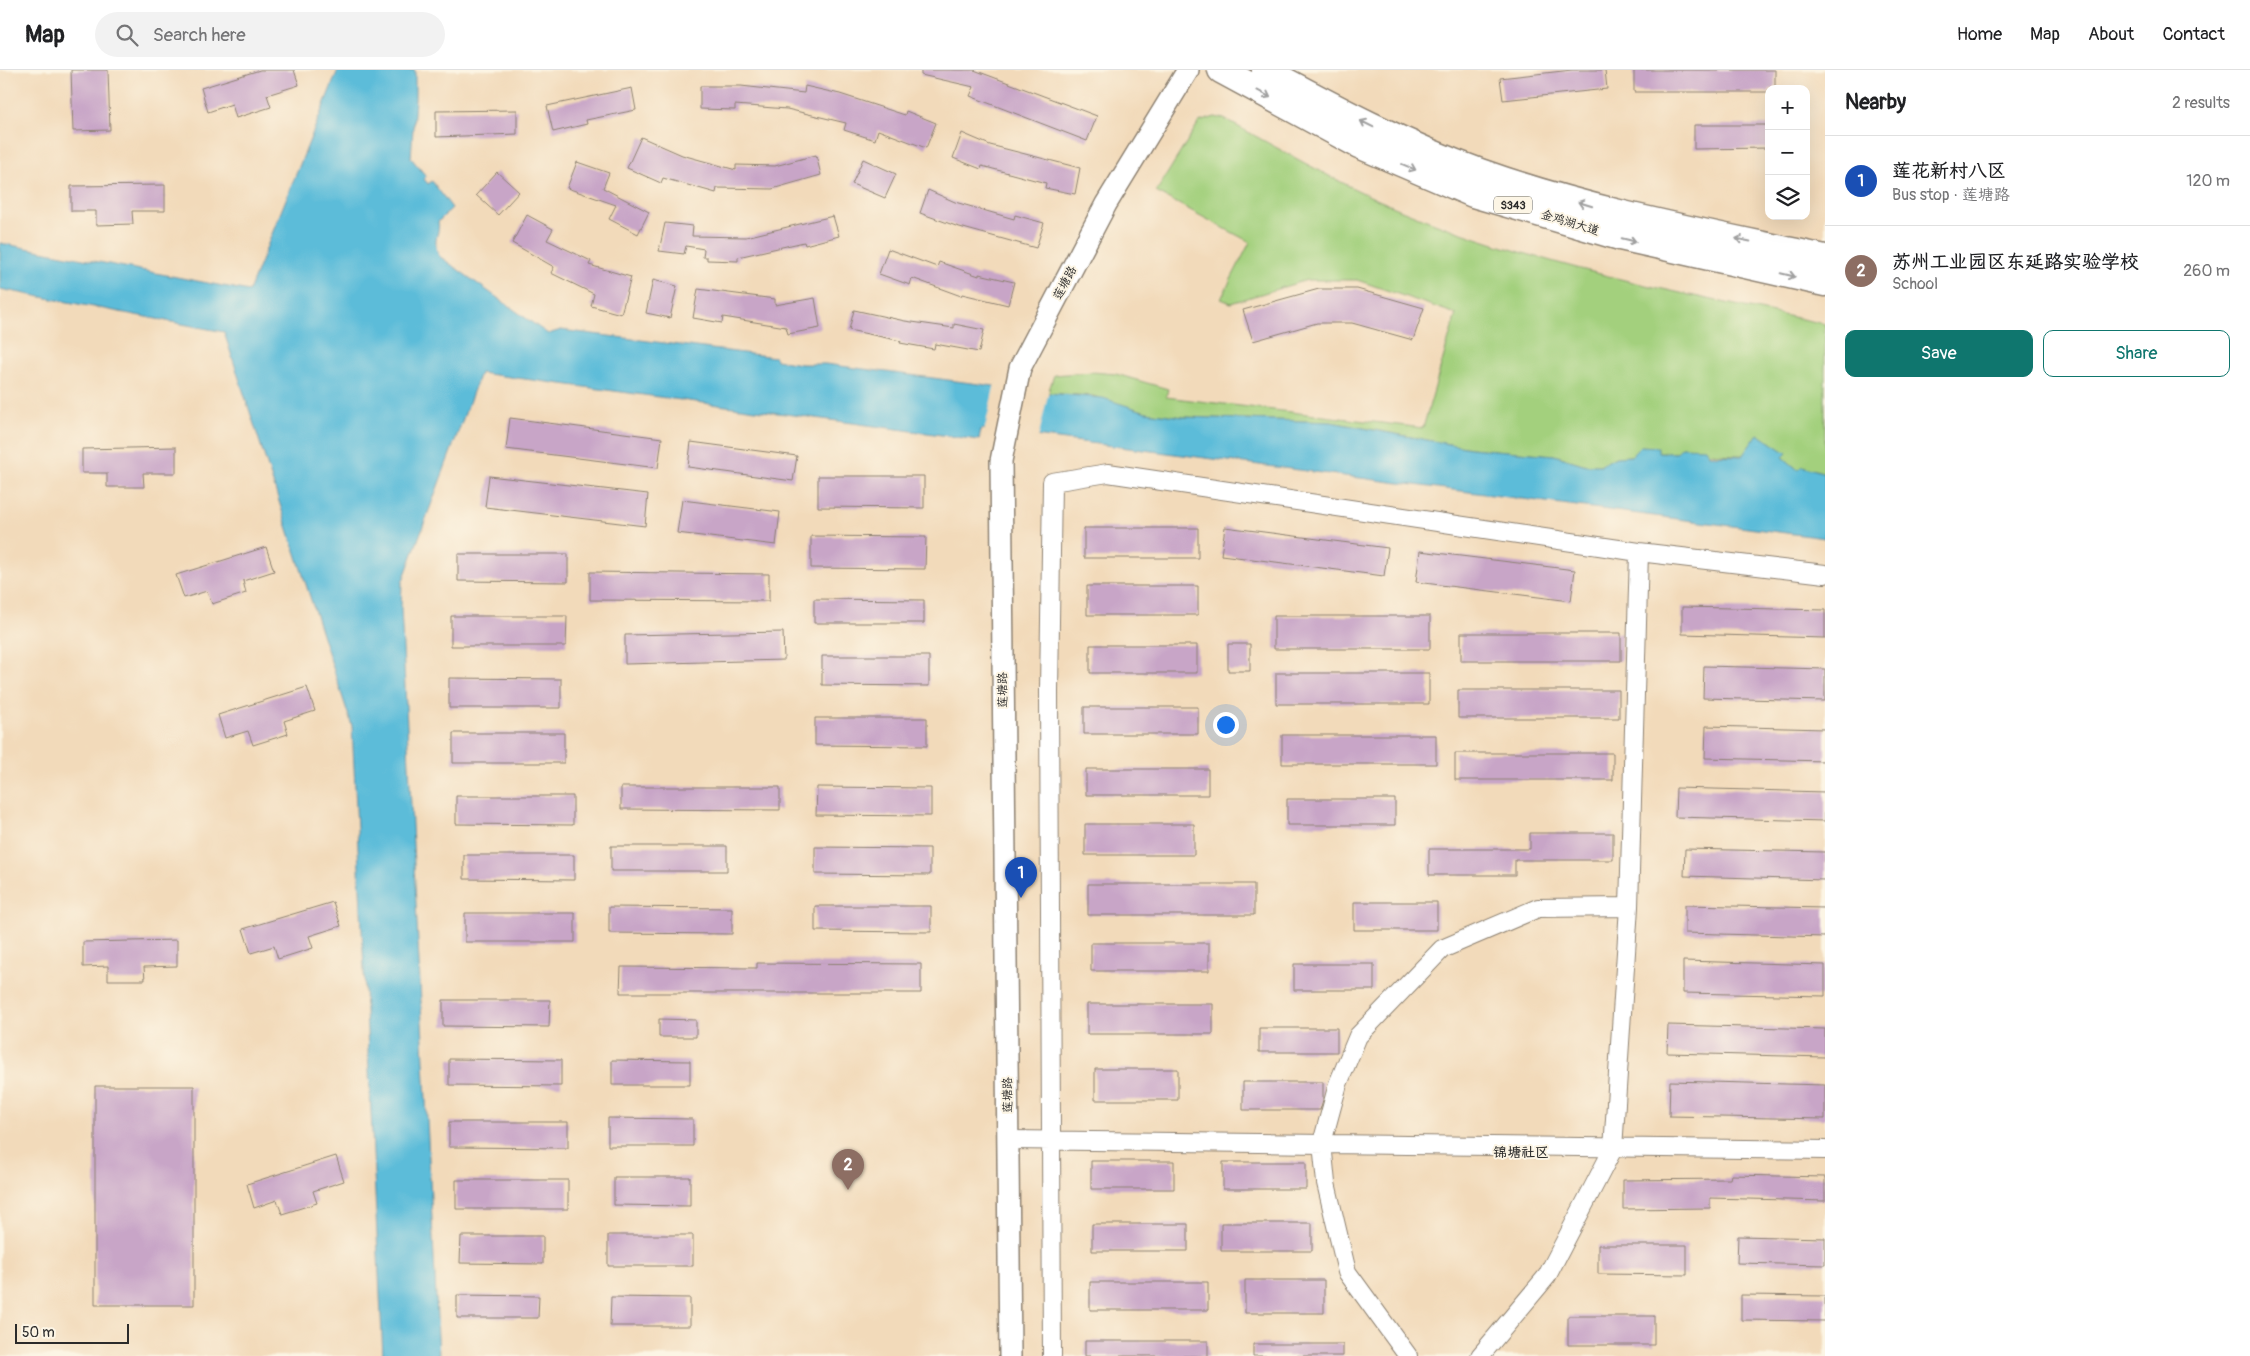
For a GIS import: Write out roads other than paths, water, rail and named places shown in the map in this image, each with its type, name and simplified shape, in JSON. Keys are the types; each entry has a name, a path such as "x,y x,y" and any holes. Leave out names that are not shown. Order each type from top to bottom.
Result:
{"main road":[{"name":"金鸡湖大道","path":"1222,70 1358,145 1474,194 1620,237 1825,283"},
{"name":"金鸡湖大道","path":"1265,70 1368,125 1480,172 1623,215 1825,258"}],"street":[{"name":"莲塘路","path":"1010,1356 1001,461 1020,368 1106,204 1188,70"},
{"path":"1052,1356 1049,692 1052,482 1108,473 1639,552 1825,574"},
{"path":"1480,1356 1547,1276 1613,1149 1629,907 1639,552"},
{"path":"1408,1356 1347,1272 1326,1183 1322,1143 1338,1084 1358,1036 1442,949 1538,908 1629,907"},
{"path":"1008,1140 1322,1143 1613,1149 1825,1150"}],"water":[{"path":"338,70 415,70 411,158 426,176 424,179 428,184 432,181 452,208 438,222 436,245 439,256 548,334 561,330 775,357 776,360 801,364 825,364 1048,393 1103,398 1146,412 1183,417 1331,422 1470,448 1554,455 1586,465 1601,465 1616,457 1631,456 1641,446 1658,447 1658,452 1676,453 1682,447 1705,448 1709,455 1742,456 1758,434 1787,453 1783,457 1798,470 1802,466 1825,473 1825,538 981,429 979,440 480,373 402,583 401,608 439,1356 383,1356 352,726 224,332 0,289 0,243 249,291"}],"place":[{"name":"莲花新村八区","path":"1021,898"},
{"name":"苏州工业园区东延路实验学校","path":"848,1190"}],"district":[{"name":"锦塘社区","path":"1521,1152"}]}
